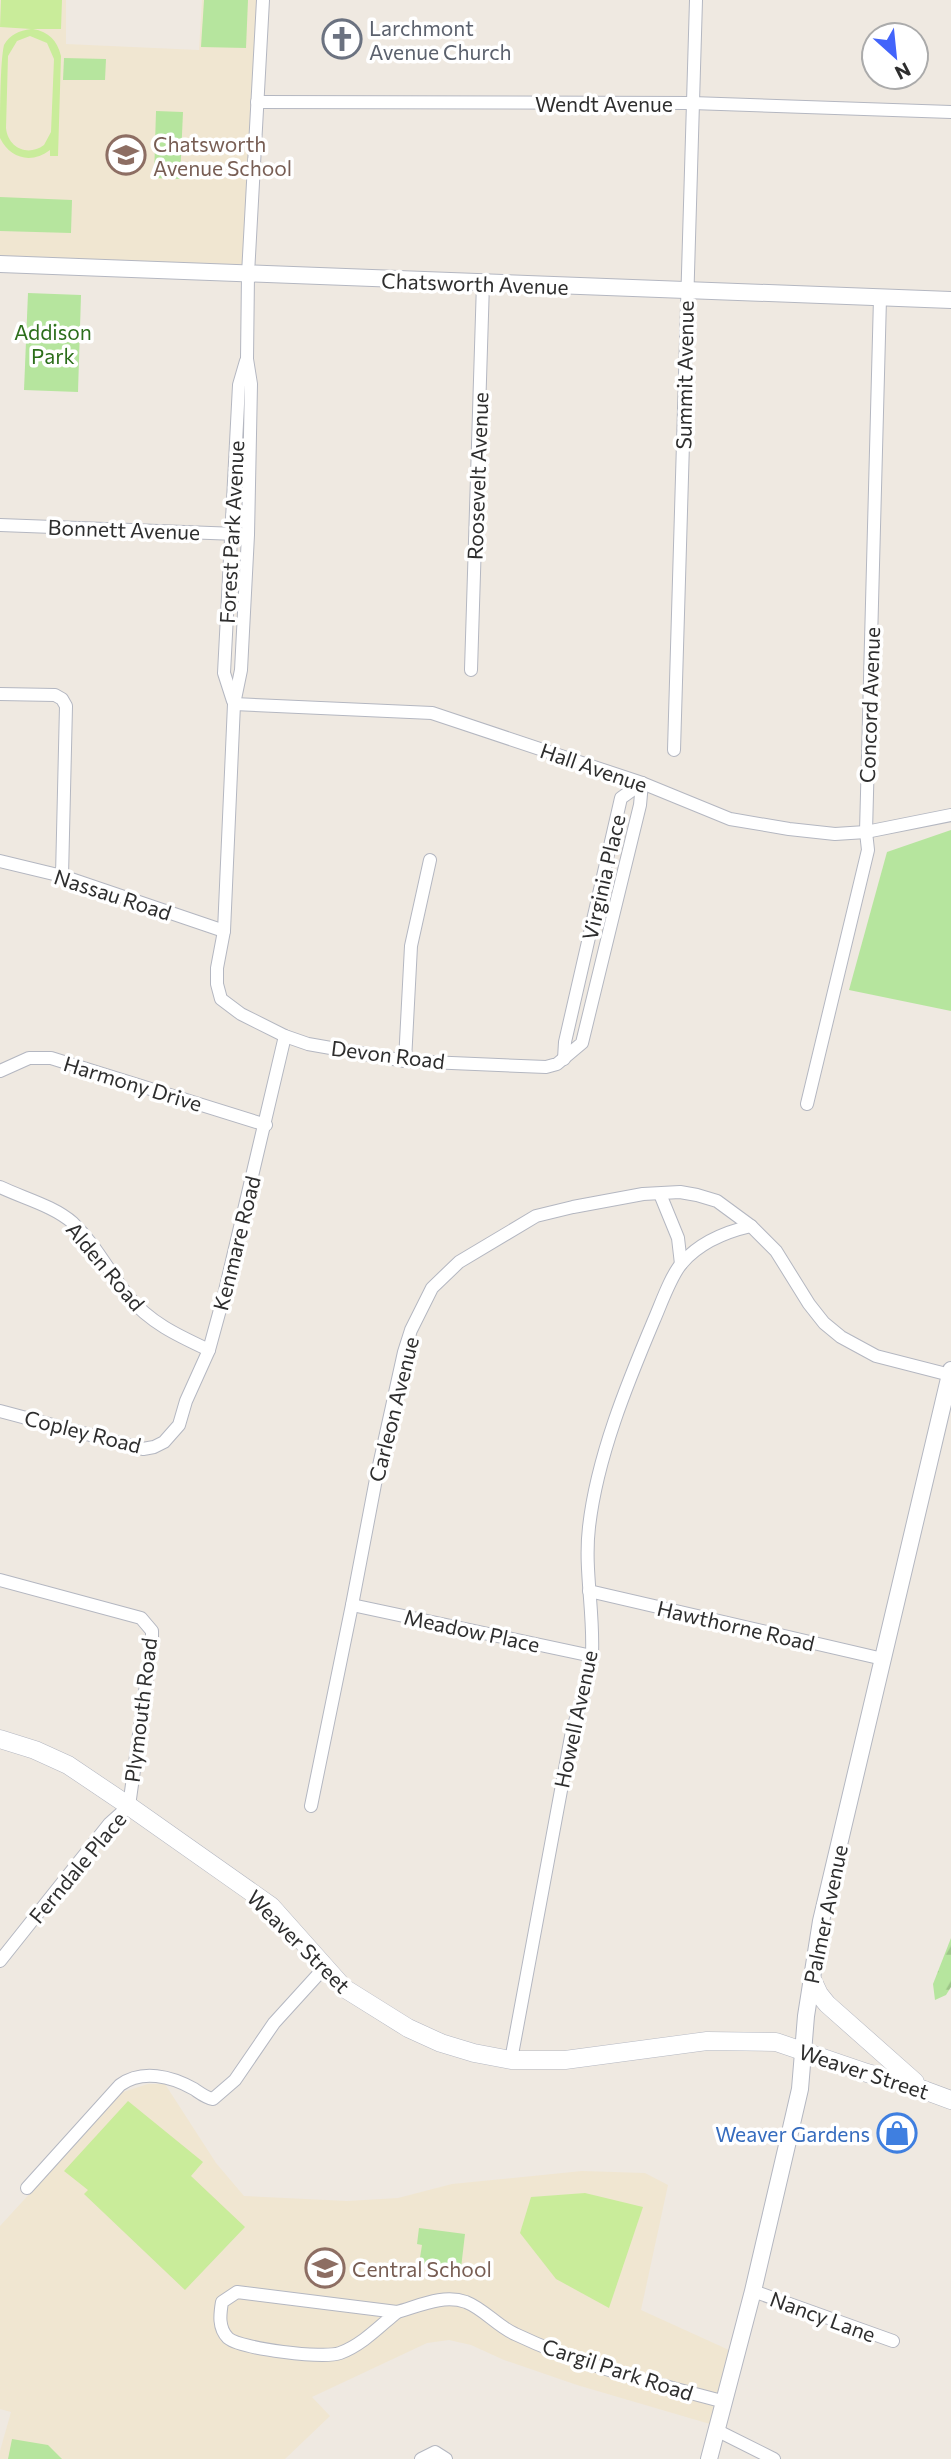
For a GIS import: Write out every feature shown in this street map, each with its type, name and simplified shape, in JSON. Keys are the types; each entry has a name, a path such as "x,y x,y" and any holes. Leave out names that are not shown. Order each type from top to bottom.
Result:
{"main road":[{"name":"Weaver Street","path":"0,1739 36,1750 68,1765 129,1805 271,1906 344,1988 408,2028 441,2043 511,2060 565,2060 707,2041 776,2042 951,2100"},
{"path":"811,1978 827,2004 926,2090"}],"street":[{"name":"Forest Park Avenue","path":"221,999 217,968 224,931 234,704 240,670 248,535 251,384 247,359 248,274 263,0"},
{"name":"Summit Avenue","path":"674,750 696,0"},
{"name":"Wendt Avenue","path":"257,102 692,103 951,112"},
{"name":"Chatsworth Avenue","path":"0,264 951,300"},
{"name":"Roosevelt Avenue","path":"471,670 483,283"},
{"name":"Concord Avenue","path":"807,1104 868,850 866,832 880,298"},
{"name":"Forest Park Avenue","path":"234,704 224,673 239,385 247,359"},
{"name":"Bonnett Avenue","path":"0,525 248,535"},
{"path":"0,694 55,695 62,699 65,706 62,876"},
{"name":"Hall Avenue","path":"234,704 432,713 642,783 730,819 789,829 835,834 866,832 951,815"},
{"name":"Virginia Place","path":"564,1059 582,1042 640,805 642,783"},
{"name":"Virginia Place","path":"564,1059 565,1042 621,798 642,783"},
{"path":"405,1061 411,946 430,860"},
{"name":"Nassau Road","path":"0,861 62,876 224,931"},
{"name":"Devon Road","path":"221,999 241,1014 308,1044 405,1061 546,1067 564,1059"},
{"name":"Kenmare Road","path":"164,1442 179,1425 186,1401 209,1350 285,1036"},
{"name":"Harmony Drive","path":"0,1071 29,1058 51,1058 265,1125"},
{"name":"Alden Road","path":"0,1187 71,1221 97,1250 129,1297 146,1314 164,1328 209,1350"},
{"name":"Carleon Avenue","path":"311,1806 404,1352 411,1330 432,1288 459,1262 536,1216 615,1198 680,1192 717,1201 751,1226 776,1251 824,1323 841,1337 876,1356 950,1373"},
{"path":"660,1194 678,1238 681,1264"},
{"name":"Howell Avenue","path":"511,2060 572,1731 592,1656 587,1573 589,1526 615,1422 635,1366 681,1264 712,1240 728,1232 751,1226"},
{"name":"Palmer Avenue","path":"709,2459 753,2291 800,2089 811,1978 821,1921 950,1373"},
{"name":"Copley Road","path":"0,1411 143,1448 155,1447 164,1442"},
{"name":"Plymouth Road","path":"0,1580 141,1618 152,1631 129,1805"},
{"name":"Hawthorne Road","path":"589,1591 883,1659"},
{"name":"Meadow Place","path":"352,1605 592,1656"},
{"name":"Ferndale Place","path":"0,1961 109,1824 129,1805"},
{"path":"27,2188 120,2085 131,2078 158,2076 178,2082 213,2099 235,2080 274,2023 324,1968"},
{"name":"Nancy Lane","path":"753,2291 893,2341"},
{"name":"Cargil Park Road","path":"397,2312 237,2292 222,2302 220,2315 221,2327 229,2338 240,2344 322,2356 355,2347 397,2312 431,2302 465,2302 514,2334 580,2361 725,2402"},
{"path":"718,2431 774,2459"},
{"path":"421,2459 435,2452 446,2459"}],"shaded area":[{"name":"Chatsworth Avenue School","path":"0,0 66,0 66,44 199,50 202,0 261,0 244,270 0,260"},
{"name":"Central School","path":"148,2084 165,2084 216,2163 244,2196 347,2201 398,2198 452,2184 582,2171 645,2173 668,2185 641,2310 729,2350 710,2424 577,2385 504,2360 471,2345 449,2340 427,2343 312,2397 330,2416 285,2459 0,2459 11,2412 0,2409 0,2226 123,2092"}],"green space":[{"path":"1,0 62,0 61,29 33,29 52,38 61,56 58,156 50,156 50,150 29,158 15,155 0,138 4,45 15,34 31,29 0,27","holes":["30,36 47,43 54,59 51,132 44,145 38,149 25,150 11,141 6,128 8,56 17,41"]},
{"path":"204,0 248,0 246,48 201,47"},
{"path":"64,58 106,59 105,80 63,80"},
{"path":"156,111 183,112 180,179 154,178"},
{"path":"0,197 72,200 71,233 0,231"},
{"name":"Addison Park","path":"28,293 81,295 78,392 24,390"},
{"path":"951,830 951,1011 849,990 887,852"},
{"path":"951,1938 951,1987 946,1995 935,2000 933,1984"},
{"path":"128,2101 203,2162 191,2176 245,2227 185,2290 84,2194 88,2190 64,2171"},
{"path":"585,2193 643,2207 609,2308 556,2279 520,2233 531,2197"},
{"path":"419,2228 465,2234 461,2268 419,2264 422,2245 417,2244"},
{"path":"12,2439 48,2445 62,2459 8,2459"}],"place":[{"name":"Larchmont Avenue Church","path":"342,39"},
{"name":"Chatsworth Avenue School","path":"126,155"},
{"name":"Weaver Gardens","path":"897,2133"},
{"name":"Central School","path":"325,2268"}]}
